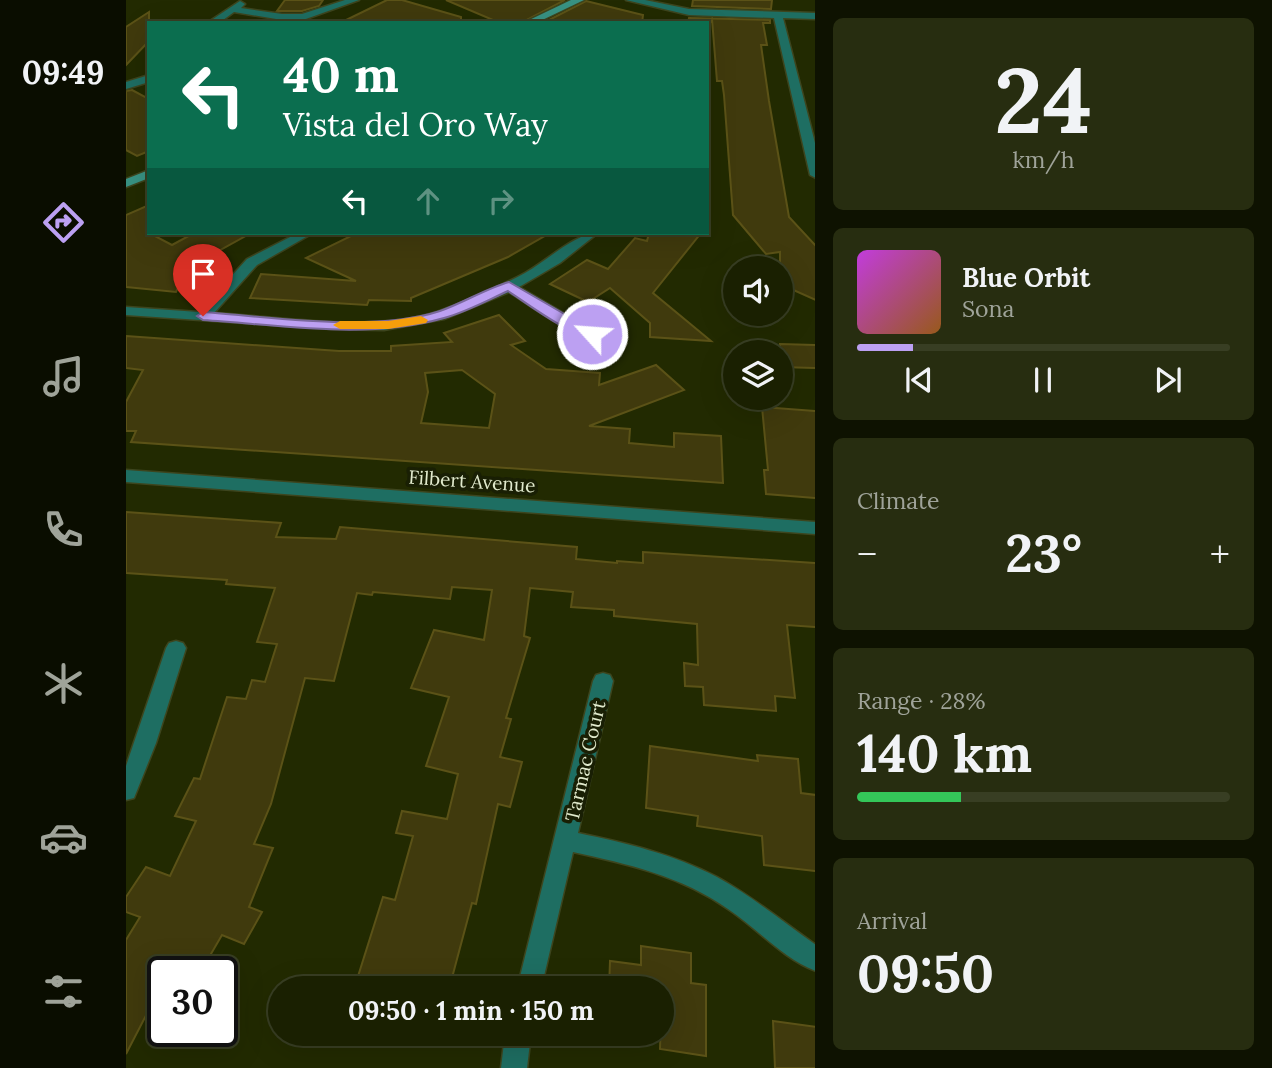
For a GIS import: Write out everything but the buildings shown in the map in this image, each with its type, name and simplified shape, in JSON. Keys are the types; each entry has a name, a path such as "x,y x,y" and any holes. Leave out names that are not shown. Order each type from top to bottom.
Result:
{"street":[{"path":"215,21 245,0"},
{"path":"232,9 282,17 303,17 354,0"},
{"path":"532,21 579,0"},
{"path":"631,0 689,12 815,16"},
{"path":"778,15 815,175"},
{"path":"126,86 147,79"},
{"path":"126,183 147,175"},
{"path":"203,316 252,262 303,235"},
{"path":"126,311 344,325 388,325 442,315 509,286 583,242 590,235"},
{"path":"509,286 565,321 592,334"},
{"name":"Filbert Avenue","path":"126,476 815,528"},
{"path":"126,791 146,743 176,648"},
{"name":"Tarmac Court","path":"532,976 603,681"},
{"path":"566,840 639,857 687,873 739,904 815,960"},
{"path":"514,1068 517,1046"}],"slow traffic":[{"path":"340,325 388,325 421,320"}],"route":[{"path":"203,316 344,325 388,325 442,315 509,286 577,328 592,334"}]}
